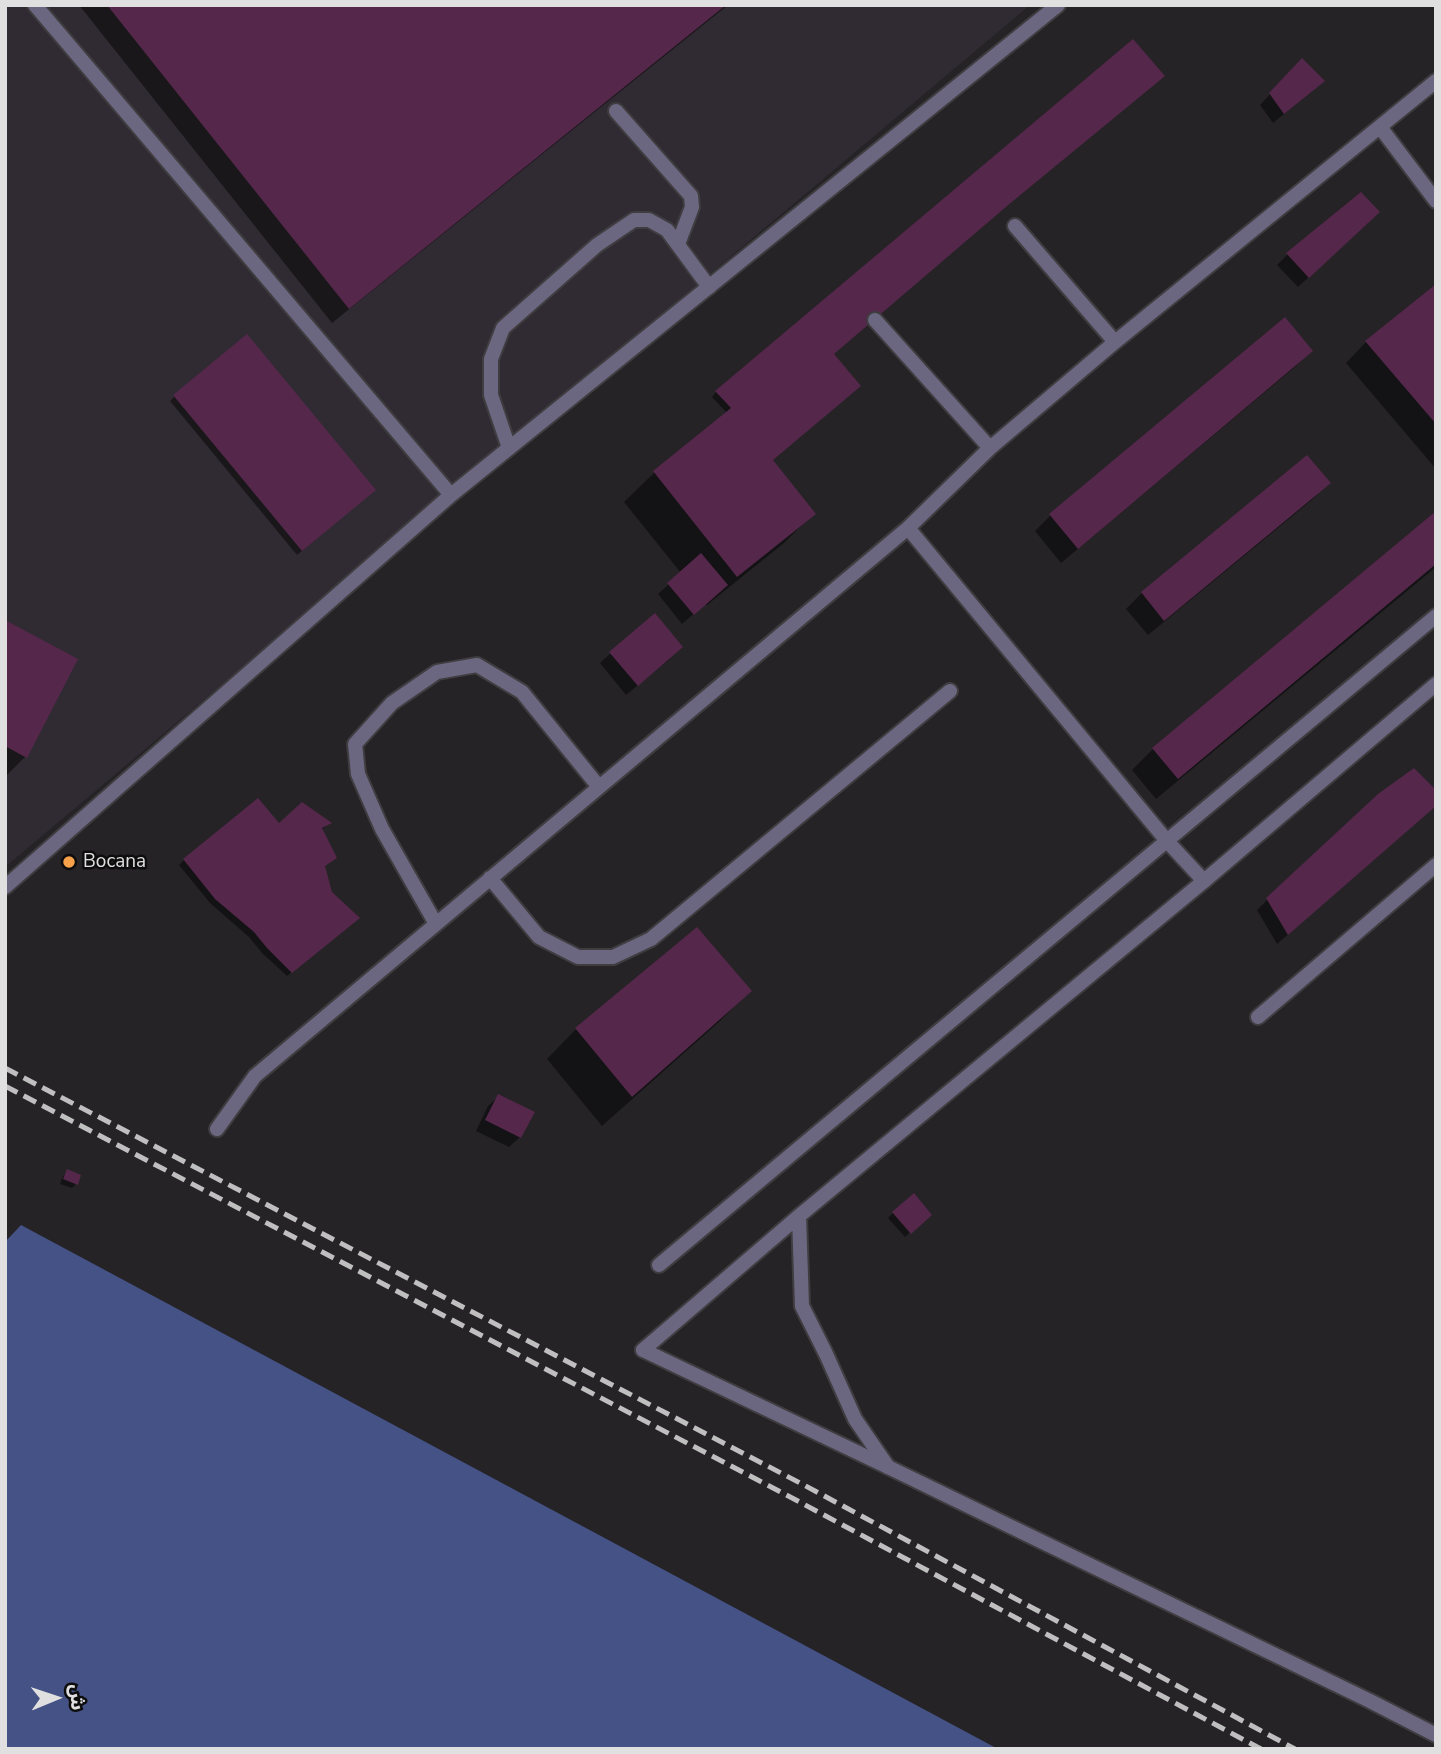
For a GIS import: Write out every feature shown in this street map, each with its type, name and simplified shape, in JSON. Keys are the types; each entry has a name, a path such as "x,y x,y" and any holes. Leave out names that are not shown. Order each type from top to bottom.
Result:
{"street":[{"path":"35,5 451,495"},
{"path":"5,887 451,495 1058,5"},
{"path":"217,1129 255,1076 908,528 990,448 1115,342 1436,81"},
{"path":"616,111 691,196 692,207 678,244"},
{"path":"1380,127 1436,201"},
{"path":"509,448 491,395 491,359 503,328 597,245 634,220 649,220 667,230 709,286"},
{"path":"1015,226 1115,342"},
{"path":"875,320 990,448"},
{"path":"908,528 1167,841 1204,881"},
{"path":"659,1265 1436,616"},
{"path":"436,924 382,829 358,774 355,744 392,702 437,672 477,665 522,692 599,787"},
{"path":"1436,684 1204,881 799,1216 643,1350 1436,1735"},
{"path":"490,878 539,937 578,957 613,957 651,939 950,691"},
{"path":"1258,1017 1436,865"},
{"path":"799,1216 802,1306 855,1419 888,1467"}],"shaded area":[{"path":"5,5 1030,5 5,867"}],"water":[{"path":"21,1225 998,1749 5,1749 5,1242"}],"building":[{"path":"107,5 726,5 349,309"},
{"path":"1133,39 1165,76 834,354 861,386 773,460 816,514 737,577 653,471 731,408 715,391"},
{"path":"1302,58 1325,81 1284,114 1269,93"},
{"path":"1361,192 1380,212 1309,278 1286,253"},
{"path":"1436,284 1436,424 1365,341"},
{"path":"1285,317 1313,351 1078,549 1049,514"},
{"path":"247,334 376,490 302,551 173,395"},
{"path":"1307,455 1331,483 1164,621 1141,592"},
{"path":"1436,511 1436,564 1178,779 1152,748"},
{"path":"701,553 728,585 694,615 667,583"},
{"path":"655,613 683,647 638,686 609,652"},
{"path":"5,620 78,659 27,758 5,746"},
{"path":"1414,768 1436,790 1436,806 1288,935 1266,898 1378,794"},
{"path":"258,798 279,823 302,802 332,823 322,828 337,858 325,866 332,892 360,918 292,973 254,932 215,899 183,859"},
{"path":"697,927 752,991 632,1097 575,1028"},
{"path":"498,1094 535,1112 521,1138 485,1120"},
{"path":"67,1169 81,1175 78,1185 63,1179"},
{"path":"914,1193 932,1215 911,1234 892,1212"}],"railway":[{"path":"5,1068 802,1484 1295,1749"},
{"path":"5,1086 794,1499 1261,1749"}],"place":[{"name":"Bocana","path":"69,862"}]}
